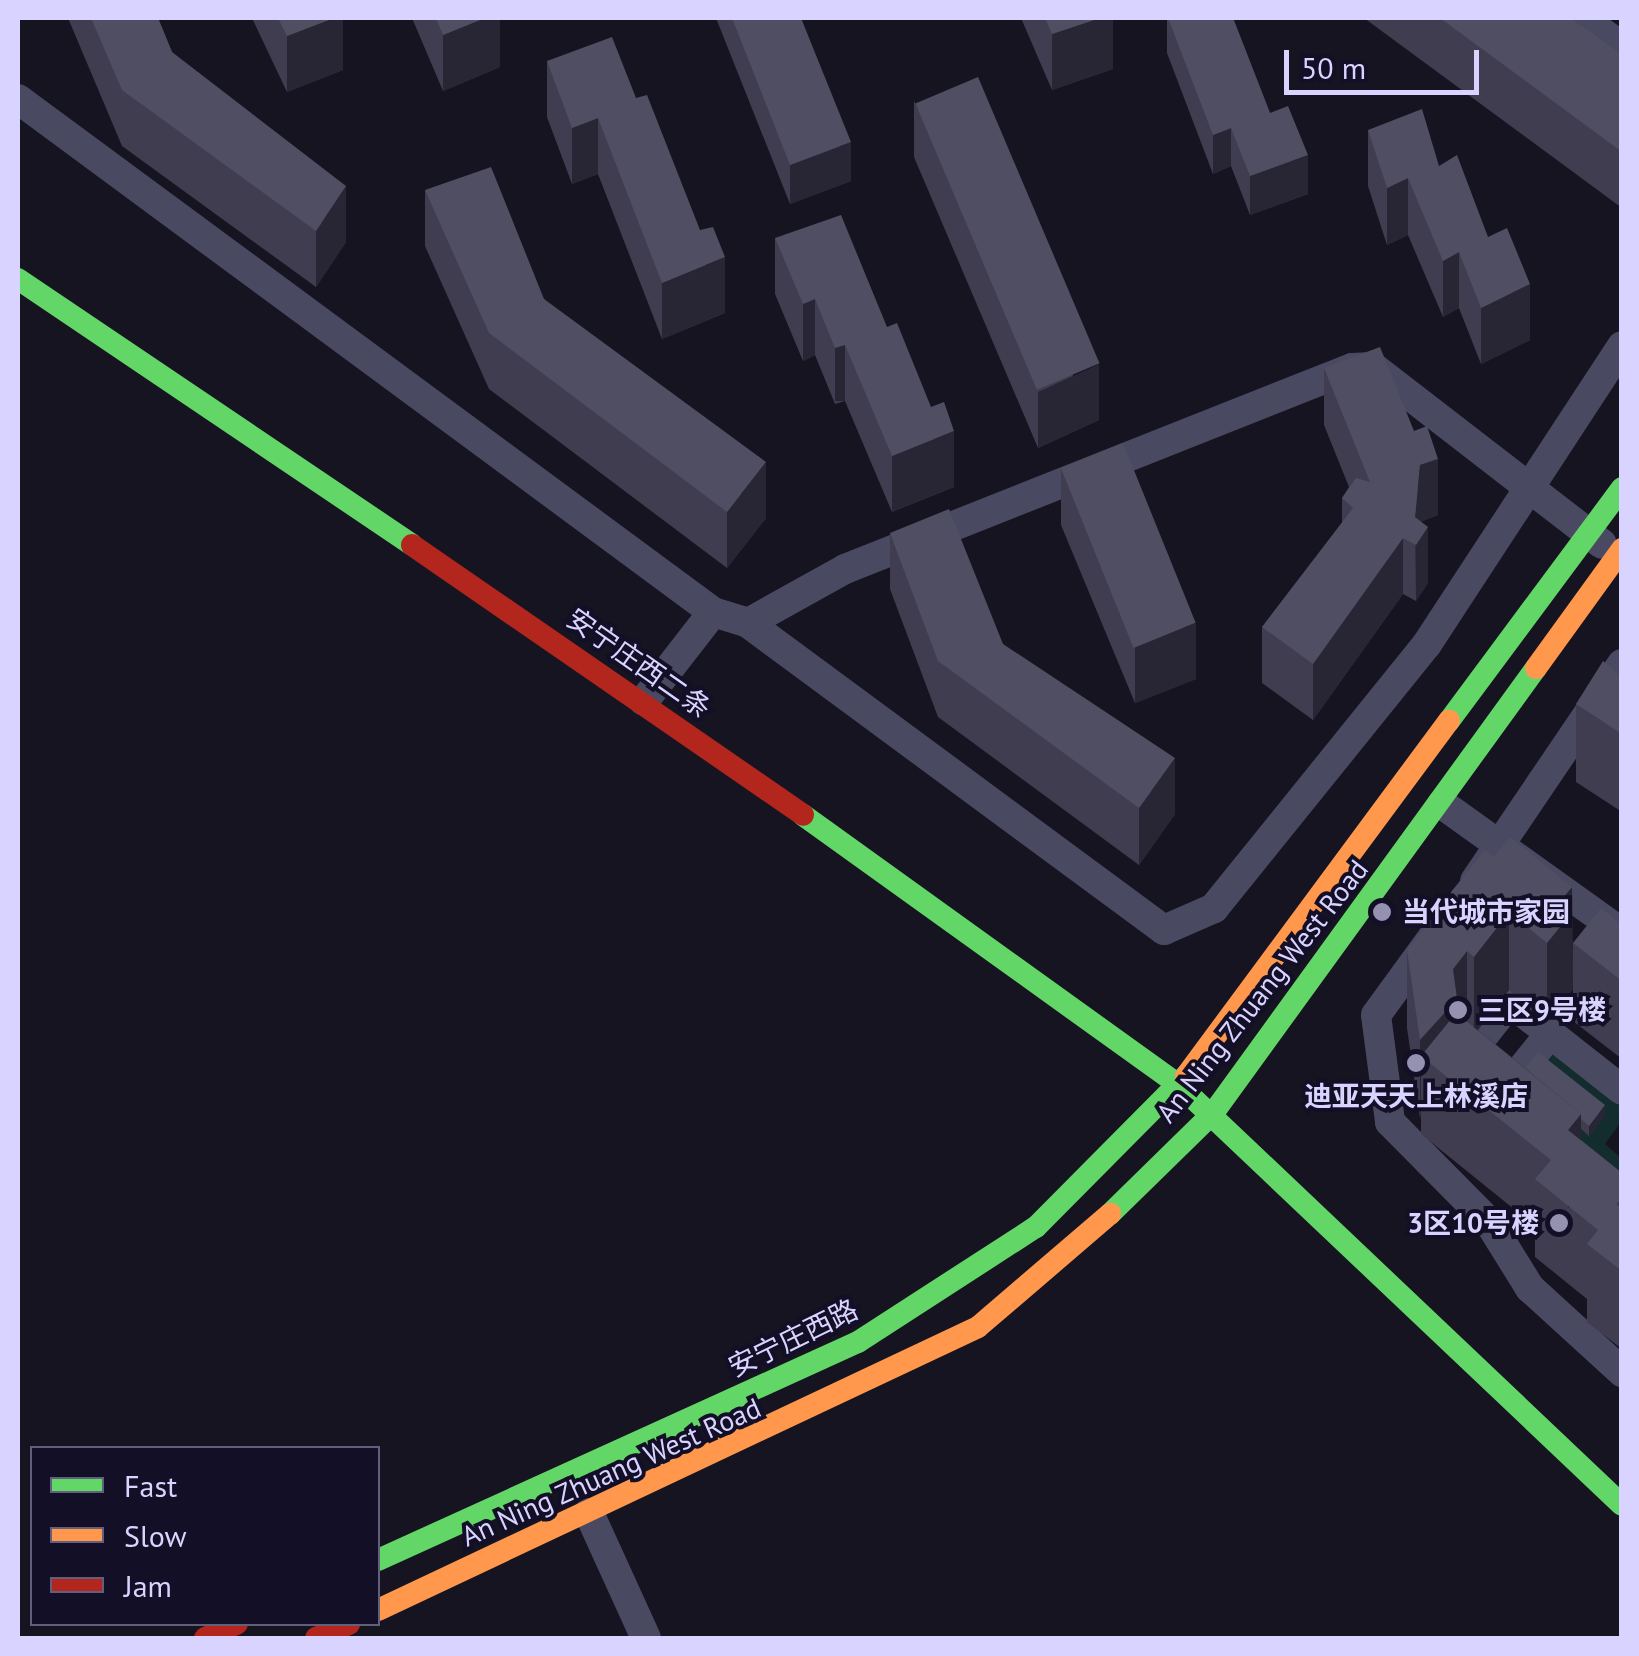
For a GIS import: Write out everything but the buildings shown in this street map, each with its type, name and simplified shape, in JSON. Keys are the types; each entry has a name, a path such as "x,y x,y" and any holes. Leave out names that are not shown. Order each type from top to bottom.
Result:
{"main road":[{"name":"安宁庄西二条","path":"18,279 644,700 1180,1085 1214,1112 1622,1506"},
{"name":"安宁庄西路","path":"380,1559 892,1322 1036,1227 1180,1085 1622,488"},
{"name":"An Ning Zhuang West Road","path":"380,1609 978,1327 1052,1273 1214,1112 1442,804 1620,552"},
{"path":"205,1638 232,1626"},
{"path":"316,1638 344,1626"}],"street":[{"path":"1582,18 1622,47"},
{"path":"18,99 713,612 748,623 1164,930 1214,908 1426,644 1622,346"},
{"path":"748,623 845,569 1352,368 1373,367 1532,484 1585,534 1620,552"},
{"path":"644,700 713,612"},
{"path":"1622,664 1504,844 1376,1015 1390,1122 1489,1222 1530,1288 1622,1372"},
{"path":"1442,804 1504,844 1622,933"},
{"path":"1550,1034 1518,1095 1469,1054 1510,1002 1622,1090"},
{"path":"589,1513 646,1638"}],"green space":[{"path":"1545,1046 1621,1102 1621,1122 1605,1144 1621,1158 1621,1177 1512,1085"}],"traffic: fast":[{"path":"18,279 412,545"},
{"path":"1449,721 1622,488"},
{"path":"1110,1214 1214,1112 1536,668"},
{"path":"803,815 1179,1085 1622,1505"},
{"path":"380,1559 858,1342 1036,1227 1186,1076"}],"traffic: slow":[{"path":"1536,668 1622,549"},
{"path":"1186,1076 1449,721"},
{"path":"380,1609 978,1327 1110,1214"}],"traffic: jam":[{"path":"412,545 803,815"},
{"path":"205,1638 232,1626"},
{"path":"316,1638 344,1626"}],"place":[{"name":"当代城市家园","path":"1382,912"},
{"name":"三区9号楼","path":"1458,1010"},
{"name":"迪亚天天上林溪店","path":"1416,1063"},
{"name":"3区10号楼","path":"1559,1223"}]}
